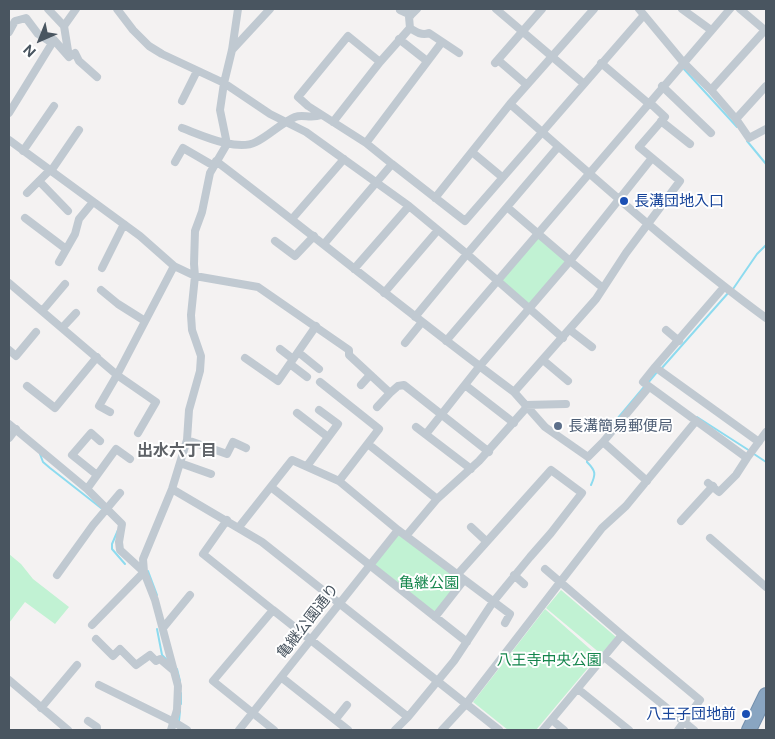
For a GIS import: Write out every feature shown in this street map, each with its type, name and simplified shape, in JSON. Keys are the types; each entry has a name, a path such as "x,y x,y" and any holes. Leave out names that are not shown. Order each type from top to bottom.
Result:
{"highway":[{"path":"749,730 766,695"}],"street":[{"path":"48,9 64,26 69,57"},
{"path":"64,26 76,9"},
{"path":"171,730 179,698 163,628 144,572 143,559 172,489 187,440 189,410 200,371 201,356 192,330 191,315 195,276 195,231 202,212 210,173 227,144 220,110 238,9"},
{"path":"232,50 270,9"},
{"path":"496,9 583,83"},
{"path":"527,85 496,61 542,9"},
{"path":"435,198 510,104 594,9"},
{"path":"682,9 711,30"},
{"path":"446,341 662,86 730,9"},
{"path":"711,90 766,30 740,9"},
{"path":"119,10 133,30 149,46 224,83 270,114 306,132 409,206 563,338"},
{"path":"400,10 414,12"},
{"path":"333,122 380,62 410,28 410,17 414,12"},
{"path":"380,62 348,36 298,97 321,115 366,143 465,221 642,14 683,62 711,90 736,119 749,138 766,129"},
{"path":"9,15 16,21"},
{"path":"9,32 16,21 26,18 38,34 52,43"},
{"path":"410,28 425,35 429,33 459,53"},
{"path":"9,113 54,40 69,57"},
{"path":"399,40 427,61"},
{"path":"366,143 442,42"},
{"path":"69,57 75,53 80,61 97,77"},
{"path":"514,392 596,299 626,253 680,181 639,147 665,117 601,63"},
{"path":"182,101 197,70"},
{"path":"662,86 711,133"},
{"path":"736,119 766,86"},
{"path":"510,104 647,225 766,318"},
{"path":"23,151 54,106"},
{"path":"182,128 227,144 245,145 255,144 297,116 315,118 321,115"},
{"path":"662,121 690,144"},
{"path":"27,193 51,171 79,130"},
{"path":"9,140 140,236 174,266 195,276 258,287 349,350 349,355 390,393"},
{"path":"415,317 558,147"},
{"path":"175,162 183,148 215,163 292,219 384,293 514,392 545,426 588,457 648,387"},
{"path":"472,152 502,177"},
{"path":"426,434 479,367 570,261 652,158"},
{"path":"292,219 344,159"},
{"path":"324,244 392,164"},
{"path":"39,181 68,211"},
{"path":"59,262 76,234 79,219 93,202"},
{"path":"354,269 409,206"},
{"path":"507,208 603,288"},
{"path":"25,218 66,249"},
{"path":"102,268 124,224"},
{"path":"384,293 438,230"},
{"path":"275,241 296,256 314,236"},
{"path":"110,412 99,406 174,266"},
{"path":"9,283 117,375 156,402 138,433"},
{"path":"43,310 65,284"},
{"path":"724,287 643,382 747,458"},
{"path":"101,290 118,304 145,321"},
{"path":"62,328 76,313"},
{"path":"405,343 422,322"},
{"path":"245,358 278,381 316,326"},
{"path":"570,330 592,347"},
{"path":"666,330 679,341"},
{"path":"9,350 16,356 36,332"},
{"path":"280,350 319,369"},
{"path":"27,386 54,408 97,357"},
{"path":"294,358 307,377"},
{"path":"543,360 568,381"},
{"path":"655,367 759,442"},
{"path":"361,384 370,375"},
{"path":"320,382 379,429 339,481"},
{"path":"377,407 398,386 404,385 489,452"},
{"path":"465,385 514,423"},
{"path":"526,406 566,404"},
{"path":"406,536 437,499 489,452 526,406"},
{"path":"307,466 338,424 319,410"},
{"path":"297,413 328,437"},
{"path":"442,730 466,704 602,528 626,506 696,421"},
{"path":"9,438 12,427 87,489 108,509 122,524 119,542 120,550 144,572"},
{"path":"416,427 471,469"},
{"path":"681,521 710,484 719,492 736,475 766,432"},
{"path":"97,475 72,455 91,433 100,441"},
{"path":"187,440 227,454 233,442 246,448"},
{"path":"602,442 647,481"},
{"path":"368,444 437,499"},
{"path":"87,489 116,449 130,459"},
{"path":"238,527 292,460 339,481 398,530 510,614 505,623"},
{"path":"180,462 211,474"},
{"path":"395,730 454,661 493,602 582,493 551,470 457,575"},
{"path":"271,487 467,642"},
{"path":"172,489 262,542 499,730"},
{"path":"57,575 93,525 120,493"},
{"path":"227,520 203,554 408,717"},
{"path":"472,527 486,541"},
{"name":"亀継公園通り","path":"239,730 398,530"},
{"path":"710,538 766,587"},
{"path":"545,569 700,700 678,730"},
{"path":"92,625 144,572"},
{"path":"514,575 524,584"},
{"path":"435,617 464,580"},
{"path":"163,628 190,595"},
{"path":"272,610 213,681 274,730"},
{"path":"543,730 622,635"},
{"path":"96,639 113,656 120,649 136,665 150,655 156,661 160,659 174,670"},
{"path":"604,657 694,730"},
{"path":"41,708 77,665"},
{"path":"281,677 348,730"},
{"path":"9,681 68,730"},
{"path":"99,684 187,730"},
{"path":"578,689 630,730"},
{"path":"335,720 347,705"},
{"path":"552,720 564,730"},
{"path":"88,722 97,727 97,730"}],"green space":[{"path":"538,237 567,261 529,306 501,280"},
{"name":"亀継公園","path":"399,533 461,581 434,614 373,565"},
{"path":"9,554 21,564 33,579 69,607 55,624 25,602 9,623"},
{"path":"561,590 616,637 601,654 546,608"},
{"name":"八王寺中央公園","path":"545,609 598,656 536,730 508,730 473,702"}],"waterway":[{"path":"683,68 737,127"},
{"path":"747,141 766,164"},
{"path":"733,289 757,254 766,245"},
{"path":"661,369 729,292"},
{"path":"647,384 657,372"},
{"path":"607,431 644,387"},
{"path":"697,417 750,451"},
{"path":"40,454 43,462 101,508"},
{"path":"754,454 766,462"},
{"path":"587,459 594,473 591,485"},
{"path":"118,530 112,544 112,549 125,564"},
{"path":"148,571 157,595"},
{"path":"157,629 162,655 168,661"},
{"path":"177,669 180,681"},
{"path":"181,693 181,704"},
{"path":"179,721 180,711"}],"place":[{"name":"長溝団地入口","path":"624,201"},
{"name":"長溝簡易郵便局","path":"558,426"},
{"name":"八王子団地前","path":"746,714"}],"district":[{"name":"出水六丁目","path":"177,451"}]}
